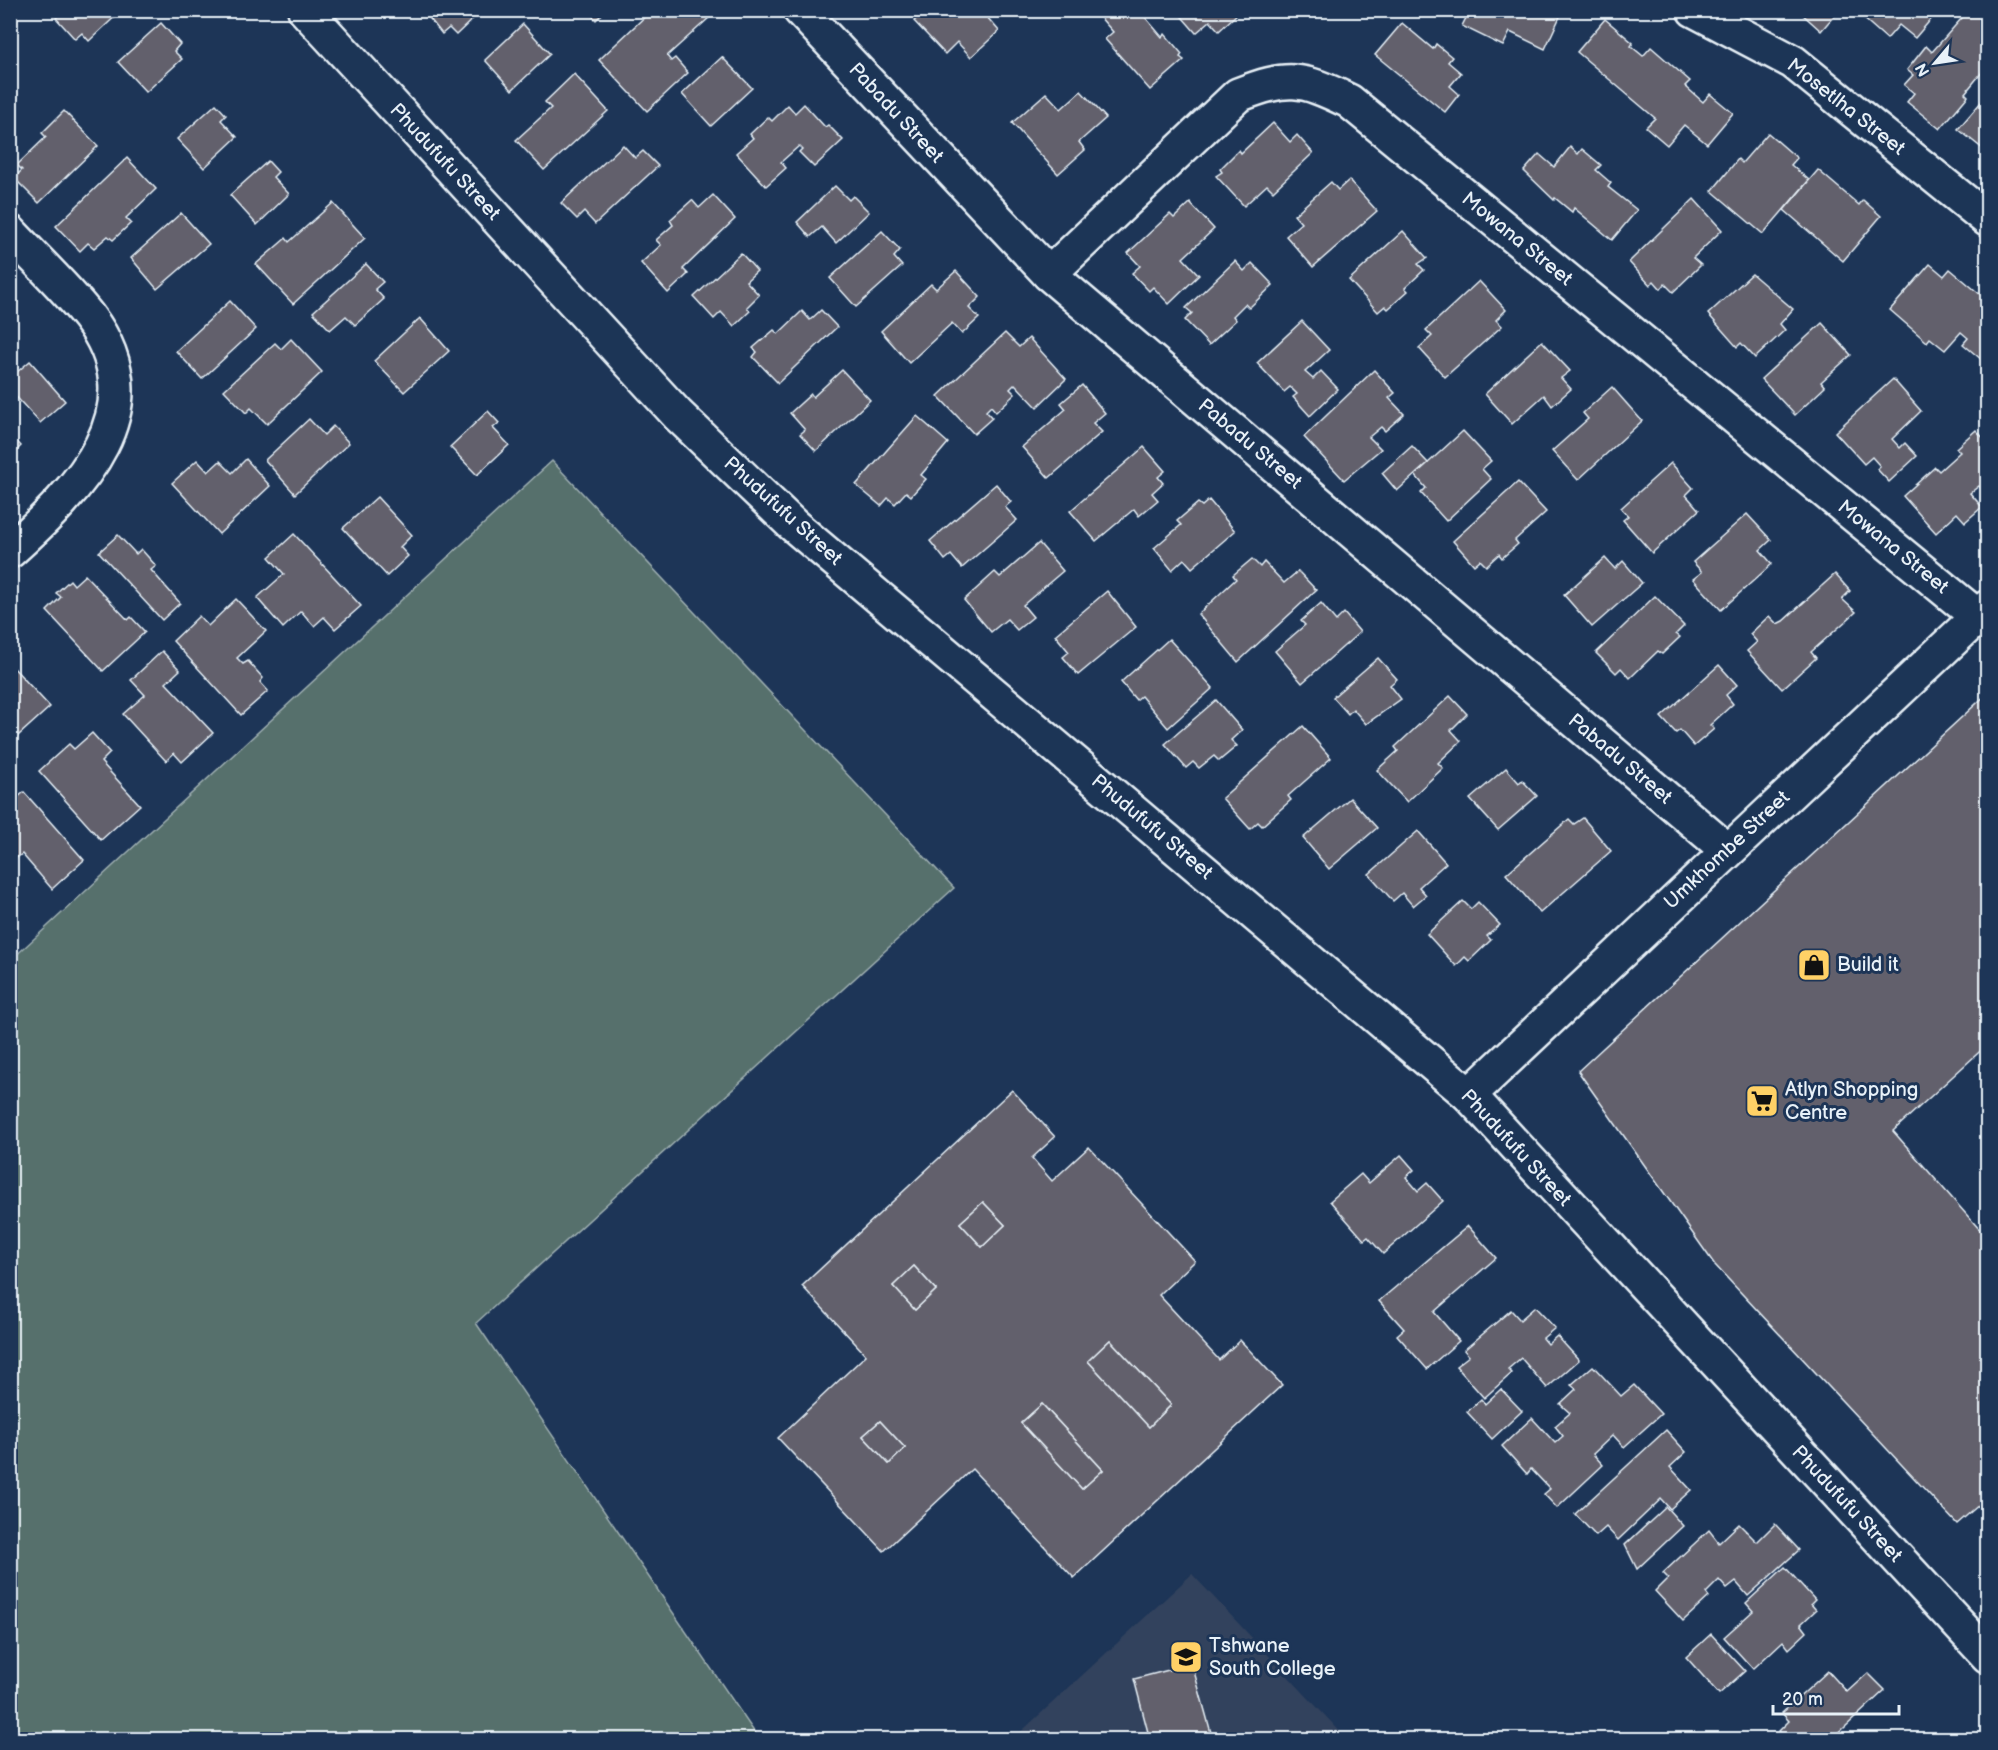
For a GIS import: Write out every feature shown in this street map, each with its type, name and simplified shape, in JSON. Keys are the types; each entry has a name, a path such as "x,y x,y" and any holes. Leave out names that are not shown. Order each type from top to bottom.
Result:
{"street":[{"name":"Phudufufu Street","path":"305,10 678,415 749,485 792,524 1469,1095 1988,1656"},
{"name":"Pabadu Street","path":"800,10 1050,274 1727,850"},
{"name":"Mosetlha Street","path":"1694,10 1792,62 1988,220"},
{"name":"Mowana Street","path":"1050,274 1238,95 1275,81 1314,84 1349,101 1982,612"},
{"path":"10,232 88,317 101,338 111,363 116,392 111,428 97,456 55,511 10,551"},
{"name":"Umkhombe Street","path":"1469,1095 1982,612"}],"shaded area":[{"name":"Tshwane South College","path":"1192,1574 1347,1739 1012,1740"}],"green space":[{"path":"552,461 954,888 476,1323 759,1739 11,1739 11,960"}],"building":[{"path":"64,10 122,10 89,41 82,33 75,39 56,18"},
{"path":"423,10 482,10 456,35 449,28 442,34"},
{"path":"587,10 606,10 596,20"},
{"path":"652,10 704,10 710,17 667,56 671,61 675,58 688,73 647,111 599,60"},
{"path":"926,10 981,10 999,31 971,57 957,42 945,54 914,21"},
{"path":"1106,10 1139,10 1162,37 1165,34 1182,54 1180,57 1184,60 1150,90 1105,39 1113,32 1099,16"},
{"path":"1176,10 1236,10 1238,13 1219,31 1210,21 1196,33"},
{"path":"1470,10 1563,10 1545,49 1510,32 1503,46 1462,26"},
{"path":"1804,10 1839,10 1821,31 1801,13"},
{"path":"1868,10 1939,10 1915,38 1899,25 1887,39 1862,17"},
{"path":"1969,10 1984,10 1988,13 1988,65 1965,93 1968,96 1940,129 1907,102 1914,93 1904,85 1913,75 1907,70 1926,46 1932,52"},
{"path":"1605,19 1633,43 1631,46 1643,56 1651,47 1690,81 1685,86 1703,102 1710,94 1733,113 1707,144 1684,125 1667,145 1646,127 1655,118 1577,52"},
{"path":"161,23 180,44 174,51 182,59 146,92 118,62"},
{"path":"1402,23 1433,49 1436,44 1452,57 1448,62 1461,73 1450,86 1459,94 1445,112 1375,55"},
{"path":"523,24 550,54 512,90 485,60"},
{"path":"722,57 752,88 711,126 682,94"},
{"path":"574,74 608,111 544,170 516,140 551,108 545,102"},
{"path":"1081,91 1106,118 1079,142 1085,150 1058,174 1012,123 1046,93 1061,109"},
{"path":"1988,94 1988,145 1983,149 1958,129"},
{"path":"216,104 226,115 221,120 237,137 204,168 177,139"},
{"path":"804,104 825,127 828,125 843,140 814,167 799,152 802,149 799,146 781,162 786,168 766,186 736,153 753,138 750,134 768,117 772,121 788,105 795,113"},
{"path":"64,111 98,146 39,203 14,178 22,170 17,165 46,137 42,133"},
{"path":"1273,123 1290,142 1297,135 1313,153 1273,191 1267,185 1244,206 1216,176 1222,172 1220,169 1239,150 1241,153"},
{"path":"1768,133 1797,158 1791,165 1809,180 1763,234 1712,191 1738,159 1742,163"},
{"path":"623,145 635,158 643,151 658,166 595,224 584,212 577,219 561,203"},
{"path":"1570,147 1578,154 1582,149 1601,165 1596,170 1611,183 1608,187 1637,210 1612,240 1574,208 1572,212 1555,198 1554,200 1524,171 1539,154 1554,167"},
{"path":"127,158 156,189 126,218 131,223 113,240 108,236 94,248 88,243 80,251 56,226"},
{"path":"268,161 278,172 273,177 289,194 257,225 230,195"},
{"path":"1818,170 1859,205 1863,200 1881,216 1843,261 1784,210"},
{"path":"1349,180 1377,211 1313,267 1286,236 1301,223 1294,215 1331,182 1338,190"},
{"path":"835,186 849,200 853,196 869,212 836,243 822,227 810,237 797,222"},
{"path":"713,195 735,219 683,269 688,274 668,293 641,263 661,245 656,240 673,225 670,220 692,200 699,208"},
{"path":"1694,199 1722,230 1693,258 1701,265 1673,292 1665,284 1661,289 1654,281 1650,285 1629,262"},
{"path":"333,203 365,238 293,304 256,264 286,238 289,242"},
{"path":"1190,203 1214,229 1183,258 1199,275 1169,304 1153,287 1149,291 1132,273 1140,266 1128,253 1170,214 1174,218"},
{"path":"181,213 209,244 157,289 131,258"},
{"path":"882,231 900,250 894,257 902,266 856,307 830,278"},
{"path":"1403,231 1427,258 1418,264 1424,270 1405,288 1408,291 1388,309 1385,306 1378,312 1349,280"},
{"path":"741,253 757,271 746,281 759,295 747,307 750,311 734,326 721,312 714,319 694,297"},
{"path":"1235,261 1244,271 1252,263 1273,285 1249,308 1245,304 1233,316 1236,320 1209,345 1185,320 1192,313 1186,308"},
{"path":"366,264 383,282 375,289 384,299 355,325 346,316 330,330 313,312"},
{"path":"1930,264 1944,276 1950,269 1988,301 1988,365 1963,344 1968,338 1961,332 1945,350 1930,338 1927,342 1890,310"},
{"path":"956,271 980,297 969,308 979,318 962,334 952,323 909,363 881,331 931,284 936,289"},
{"path":"1752,274 1793,309 1780,324 1785,330 1755,358 1741,343 1737,347 1708,314"},
{"path":"1479,281 1506,310 1496,320 1502,326 1445,377 1419,348 1432,336 1426,330"},
{"path":"230,301 256,329 202,379 176,351"},
{"path":"821,310 837,327 778,383 753,357 757,352 753,348 774,330 778,334 802,311 810,320"},
{"path":"420,318 449,351 404,392 374,361"},
{"path":"1302,321 1329,350 1305,372 1313,379 1321,371 1338,389 1310,416 1293,397 1297,394 1290,387 1284,392 1257,363"},
{"path":"1822,323 1851,355 1821,382 1825,387 1795,415 1761,379"},
{"path":"1005,333 1019,347 1029,338 1066,379 1037,407 1015,384 1010,389 1015,394 996,412 991,406 986,411 992,418 974,434 938,396"},
{"path":"291,339 322,372 267,424 251,408 246,413 224,390 275,343 281,349"},
{"path":"1542,341 1570,371 1561,378 1571,389 1552,406 1544,395 1512,424 1485,394"},
{"path":"30,361 65,401 40,423 10,390 10,378"},
{"path":"842,370 870,400 816,451 800,434 805,430 790,413 811,394 813,397"},
{"path":"1374,370 1395,393 1389,398 1404,414 1385,431 1381,427 1369,437 1381,449 1344,480 1304,437"},
{"path":"1893,379 1921,411 1892,439 1900,448 1905,443 1917,456 1889,482 1877,469 1880,466 1872,457 1864,464 1835,432"},
{"path":"1082,385 1105,413 1093,423 1102,432 1049,478 1022,447 1066,409 1061,403"},
{"path":"1612,387 1642,421 1578,480 1552,451 1588,419 1583,413"},
{"path":"488,411 499,423 493,428 509,445 477,475 450,447"},
{"path":"917,416 948,443 921,475 926,479 911,496 906,492 895,504 888,498 881,506 856,485"},
{"path":"309,419 324,435 333,426 349,443 295,494 265,460"},
{"path":"1976,430 1988,443 1988,485 1982,489 1979,486 1970,493 1982,507 1965,522 1957,513 1936,533 1903,496 1935,467 1939,471 1960,452 1956,448"},
{"path":"1463,431 1491,461 1482,469 1491,479 1446,521 1421,493 1426,488 1415,475"},
{"path":"10,434 21,446 10,457"},
{"path":"1412,446 1428,463 1397,491 1382,473"},
{"path":"1144,447 1165,471 1158,477 1163,483 1152,493 1158,500 1139,516 1134,509 1096,541 1070,511"},
{"path":"246,459 270,486 219,534 172,483 197,460 208,472 220,461 232,473"},
{"path":"1671,463 1693,488 1686,495 1699,510 1652,553 1623,520 1628,516 1621,508"},
{"path":"1518,482 1546,512 1515,540 1518,544 1502,558 1499,554 1486,566 1480,560 1474,565 1453,541"},
{"path":"996,484 1011,502 1005,507 1017,520 962,568 951,555 945,560 930,541"},
{"path":"377,497 412,535 400,547 408,556 387,576 343,528"},
{"path":"1209,500 1235,531 1192,568 1184,559 1172,570 1154,548 1181,525 1177,521 1198,503 1202,506"},
{"path":"1747,514 1771,540 1760,550 1772,564 1721,610 1693,579 1702,572 1693,562"},
{"path":"294,534 361,606 335,629 324,617 314,626 301,611 283,628 257,598 284,574 269,557"},
{"path":"118,535 136,554 141,549 156,566 151,570 180,603 162,620 99,552"},
{"path":"1039,543 1063,571 1023,605 1033,617 1017,630 1007,619 991,632 964,600 995,572 1000,577"},
{"path":"1605,558 1615,569 1623,561 1642,583 1592,627 1564,595"},
{"path":"1252,559 1260,567 1264,562 1284,583 1298,571 1316,590 1238,662 1198,614 1236,579 1233,575"},
{"path":"1835,574 1850,591 1842,599 1856,612 1811,652 1816,658 1782,689 1747,651 1757,642 1750,634 1769,616 1777,624 1783,621"},
{"path":"85,575 128,620 131,617 145,632 103,671 47,611 61,597 56,593 70,580 74,585"},
{"path":"1107,591 1136,627 1078,675 1063,657 1069,652 1055,635"},
{"path":"1655,596 1684,626 1676,634 1680,637 1662,654 1658,651 1630,678 1621,668 1616,673 1596,653"},
{"path":"236,599 266,631 237,658 243,664 248,661 263,678 260,682 268,691 241,715 173,641 199,616 208,626"},
{"path":"1321,603 1336,621 1344,613 1360,632 1302,683 1275,651 1305,625 1301,621"},
{"path":"1169,639 1213,688 1168,728 1141,696 1136,700 1121,682"},
{"path":"162,651 180,670 166,683 213,733 182,762 174,753 166,761 123,714 145,695 131,680"},
{"path":"1378,658 1397,679 1390,685 1401,699 1366,724 1353,709 1348,714 1333,697"},
{"path":"1719,665 1737,685 1726,695 1733,704 1710,725 1714,729 1694,746 1680,730 1676,733 1661,717"},
{"path":"12,666 50,707 10,743 10,667"},
{"name":"Atlyn Shopping Centre","path":"1988,693 1988,1044 1893,1131 1988,1239 1988,1497 1957,1524 1715,1265 1578,1071"},
{"path":"1450,696 1467,714 1451,730 1461,741 1438,763 1443,768 1407,802 1377,770 1398,751 1395,747"},
{"path":"1216,700 1242,730 1231,740 1237,746 1219,761 1214,756 1199,768 1193,762 1186,768 1165,744"},
{"path":"1303,726 1331,758 1288,796 1291,800 1262,826 1258,822 1250,829 1222,798"},
{"path":"92,733 110,753 101,762 140,805 101,840 39,771 69,744 74,749"},
{"path":"1506,768 1519,783 1522,780 1537,796 1498,830 1470,799"},
{"path":"24,792 84,860 52,889 22,854 15,859 10,855 10,804"},
{"path":"1350,798 1377,828 1329,869 1303,838"},
{"path":"1583,818 1611,851 1540,913 1506,874 1569,819 1574,824"},
{"path":"1418,831 1446,863 1419,887 1426,895 1413,906 1402,893 1393,901 1369,874"},
{"path":"1463,901 1471,909 1478,902 1500,925 1487,936 1491,940 1469,961 1465,957 1456,966 1427,934"},
{"path":"1012,1090 1055,1137 1032,1158 1052,1181 1089,1147 1195,1261 1159,1295 1219,1360 1240,1340 1282,1385 1074,1578 972,1469 884,1551 778,1438 866,1355 802,1286","holes":["983,1202 1005,1225 982,1247 960,1223","914,1266 936,1290 915,1310 893,1286","1110,1340 1171,1405 1149,1427 1088,1361","1042,1404 1103,1470 1082,1489 1021,1423","880,1421 905,1448 889,1464 863,1436"]},
{"path":"1401,1155 1414,1170 1406,1177 1418,1191 1427,1183 1443,1201 1383,1254 1368,1237 1364,1240 1330,1201 1361,1174 1369,1183"},
{"path":"983,1202 1005,1225 982,1247 960,1223"},
{"path":"1468,1226 1496,1258 1434,1312 1459,1341 1427,1369 1397,1335 1404,1329 1379,1301"},
{"path":"914,1266 936,1290 915,1310 893,1286"},
{"path":"1535,1307 1555,1328 1543,1338 1548,1344 1557,1336 1579,1360 1547,1388 1521,1358 1508,1369 1512,1373 1484,1398 1456,1366 1469,1356 1464,1350 1511,1310 1520,1320"},
{"path":"1110,1340 1171,1405 1149,1427 1088,1361"},
{"path":"1593,1366 1621,1396 1634,1385 1661,1414 1624,1447 1613,1435 1593,1454 1603,1465 1557,1508 1544,1494 1550,1489 1531,1469 1527,1474 1502,1446 1532,1418 1555,1443 1563,1436 1555,1426 1570,1413 1560,1404 1576,1389 1571,1385"},
{"path":"1501,1389 1522,1411 1492,1439 1467,1412 1481,1399 1485,1404"},
{"path":"1042,1404 1103,1470 1082,1489 1021,1423"},
{"path":"880,1421 905,1448 889,1464 863,1436"},
{"path":"1666,1430 1686,1452 1670,1467 1691,1490 1670,1509 1661,1499 1618,1540 1606,1527 1596,1536 1575,1514"},
{"path":"1666,1507 1683,1526 1637,1569 1625,1545"},
{"path":"1739,1524 1757,1542 1775,1524 1799,1550 1748,1596 1736,1582 1727,1589 1719,1580 1706,1593 1709,1597 1683,1621 1655,1591 1668,1578 1663,1573 1709,1530 1719,1543"},
{"path":"1785,1567 1815,1600 1811,1604 1816,1610 1801,1624 1807,1632 1789,1649 1783,1641 1753,1669 1724,1637 1753,1611 1746,1603"},
{"path":"1711,1634 1745,1671 1719,1694 1686,1657"},
{"path":"1192,1664 1213,1740 1150,1740 1134,1679"},
{"path":"1828,1671 1847,1692 1868,1673 1885,1690 1831,1740 1786,1740 1779,1731 1789,1721 1782,1713"}],"place":[{"name":"Build it","path":"1814,965"},
{"name":"Atlyn Shopping Centre","path":"1762,1101"},
{"name":"Tshwane South College","path":"1186,1657"}]}
